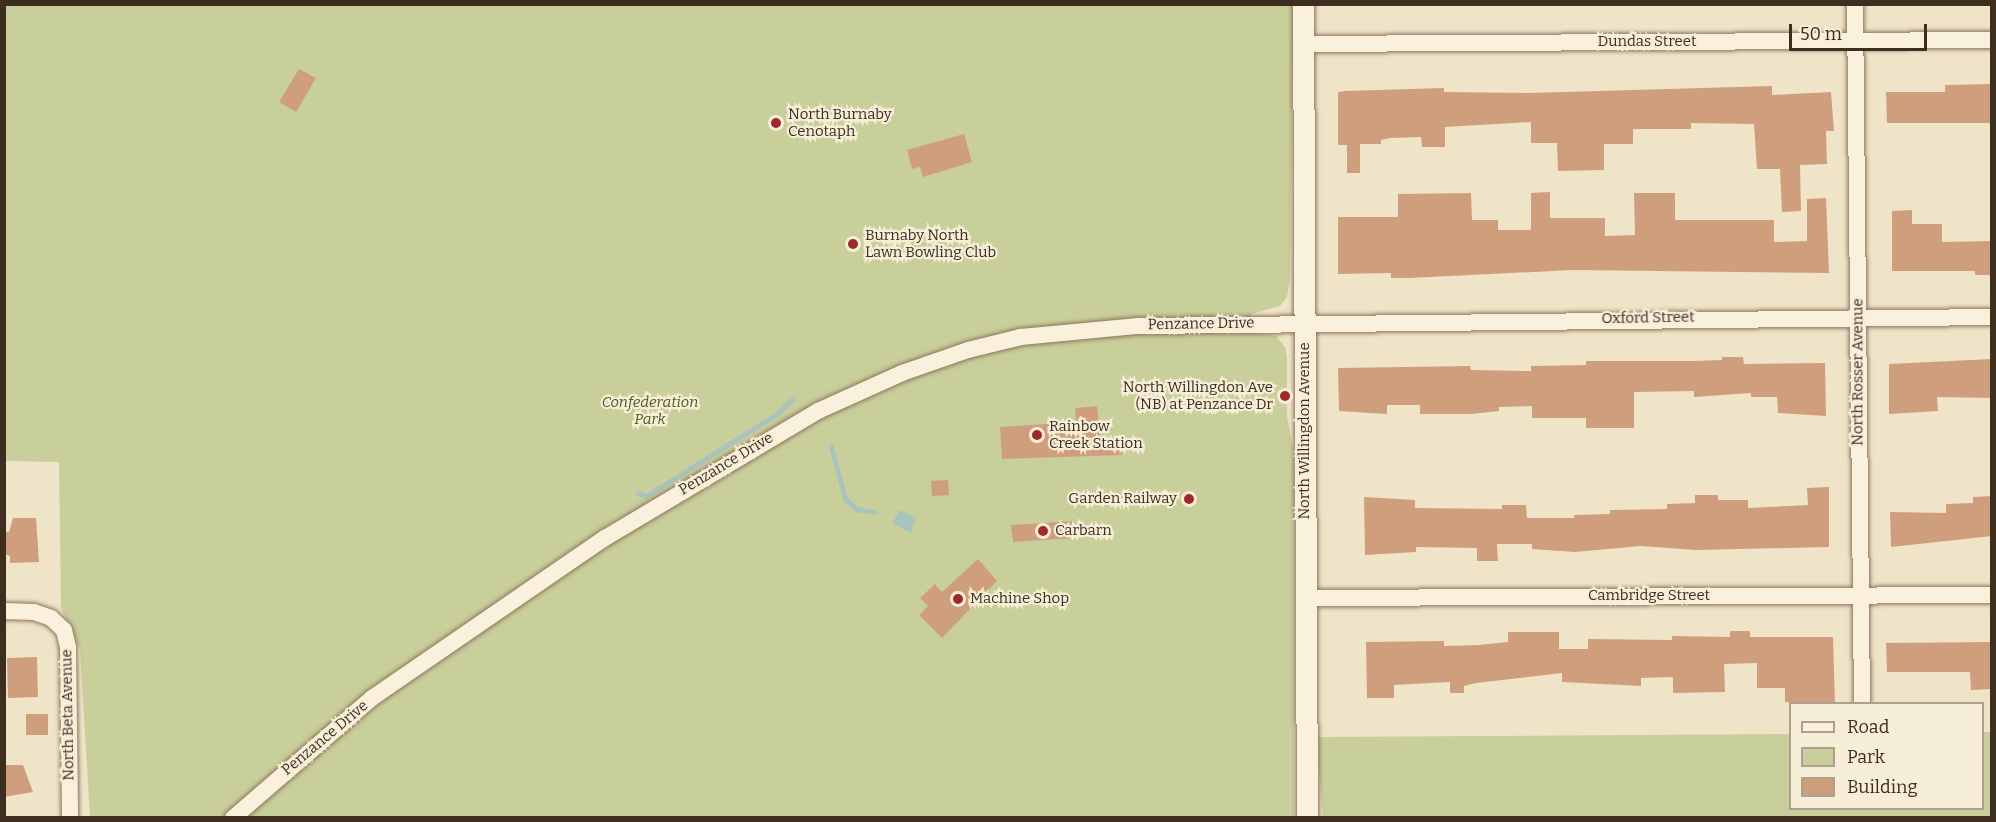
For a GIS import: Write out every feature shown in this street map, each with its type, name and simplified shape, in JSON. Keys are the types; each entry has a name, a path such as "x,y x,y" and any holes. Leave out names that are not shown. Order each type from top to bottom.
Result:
{"street":[{"name":"North Willingdon Avenue","path":"1303,4 1306,818"},
{"name":"North Rosser Avenue","path":"1855,4 1859,317 1859,595 1862,702"},
{"name":"Dundas Street","path":"1303,44 1992,40"},
{"name":"Oxford Street","path":"1304,321 1992,317"},
{"name":"Penzance Drive","path":"233,818 372,698 456,638 726,463 838,400 939,359 1021,337 1138,326 1304,321"},
{"name":"Cambridge Street","path":"1306,598 1992,595"},
{"name":"North Beta Avenue","path":"4,610 34,612 51,618 64,630 68,648 70,818"}],"green space":[{"name":"Confederation Park","path":"5,5 1293,5 1290,277 1287,297 1280,306 1251,314 1253,333 1276,336 1285,347 1287,358 1287,416 1294,454 1294,817 90,817 80,650 61,608 59,462 5,461"},
{"path":"1984,732 1991,732 1991,817 1323,817 1316,737 1789,734 1789,810 1984,810"}],"water":[{"path":"900,510 916,518 911,533 892,523"}],"building":[{"path":"299,69 316,78 296,112 279,102"},
{"path":"1992,84 1992,123 1887,123 1886,92 1945,92 1945,85"},
{"path":"1772,86 1772,95 1831,92 1834,131 1826,131 1827,164 1800,165 1801,211 1782,212 1780,169 1757,169 1754,124 1691,123 1691,129 1633,129 1633,144 1604,144 1604,170 1558,171 1557,143 1531,143 1531,122 1445,127 1445,147 1422,147 1421,137 1390,138 1381,140 1381,144 1360,144 1360,173 1347,173 1347,145 1338,145 1338,92 1345,91 1444,88 1444,92 1529,93"},
{"path":"964,134 972,162 923,177 920,167 912,169 907,150"},
{"path":"1550,192 1550,218 1605,218 1605,236 1635,235 1634,193 1675,193 1675,220 1774,220 1774,242 1807,241 1807,199 1826,198 1829,273 1573,270 1409,278 1391,278 1391,273 1338,274 1338,217 1398,217 1398,194 1471,193 1472,220 1498,220 1498,230 1531,230 1531,193"},
{"path":"1912,210 1912,224 1942,224 1942,242 1992,241 1992,275 1975,275 1975,271 1892,271 1892,211"},
{"path":"1722,357 1743,357 1744,364 1825,363 1826,416 1778,413 1777,397 1751,397 1751,393 1694,397 1694,391 1634,392 1634,428 1586,428 1586,418 1532,418 1532,406 1499,407 1499,411 1471,414 1420,414 1420,405 1387,405 1387,414 1339,411 1338,368 1470,366 1471,370 1531,371 1531,366 1586,365 1586,361 1694,361 1722,360"},
{"path":"1992,359 1992,398 1937,397 1938,411 1889,414 1889,364"},
{"path":"1097,406 1100,438 1121,437 1122,455 1002,459 1000,427 1076,422 1075,408"},
{"path":"948,480 949,495 932,496 931,481"},
{"path":"1829,487 1829,547 1696,550 1641,546 1575,552 1532,549 1532,544 1497,544 1498,561 1477,561 1477,548 1416,547 1416,552 1365,555 1364,497 1415,500 1415,508 1502,509 1502,505 1526,505 1527,518 1574,518 1574,515 1610,514 1610,510 1667,509 1667,504 1695,503 1695,495 1718,495 1718,500 1748,500 1748,508 1808,505 1807,488"},
{"path":"1992,496 1992,536 1891,547 1890,512 1946,513 1946,504 1973,503 1973,497"},
{"path":"13,518 36,518 39,562 10,563 10,556 4,554 4,532 9,532"},
{"name":"Carbarn","path":"1072,521 1074,538 1013,542 1011,525"},
{"name":"Machine Shop","path":"978,559 997,581 942,638 919,615 928,606 920,598 935,584 942,592"},
{"path":"1730,631 1750,631 1750,637 1833,637 1835,702 1785,702 1785,688 1757,688 1757,663 1724,664 1725,692 1673,693 1673,677 1641,678 1641,686 1562,682 1562,673 1476,683 1464,686 1464,693 1450,693 1450,682 1394,685 1394,698 1367,698 1366,642 1444,641 1444,646 1478,645 1508,642 1508,632 1559,632 1559,649 1588,649 1588,639 1672,640 1672,636 1730,637"},
{"path":"1992,642 1992,689 1971,690 1970,672 1887,672 1886,643"},
{"path":"37,657 38,697 8,698 7,658"},
{"path":"26,714 48,714 48,735 26,735"},
{"path":"4,765 23,765 33,792 4,797"}],"waterway":[{"path":"638,493 646,496 775,415 793,399"},
{"path":"831,446 845,499 857,509 874,512"}],"place":[{"name":"North Burnaby Cenotaph","path":"776,123"},
{"name":"Burnaby North Lawn Bowling Club","path":"853,244"},
{"name":"North Willingdon Ave (NB) at Penzance Dr","path":"1285,396"},
{"name":"Rainbow Creek Station","path":"1037,435"},
{"name":"Garden Railway","path":"1189,499"},
{"name":"Carbarn","path":"1043,531"},
{"name":"Machine Shop","path":"958,599"}]}
